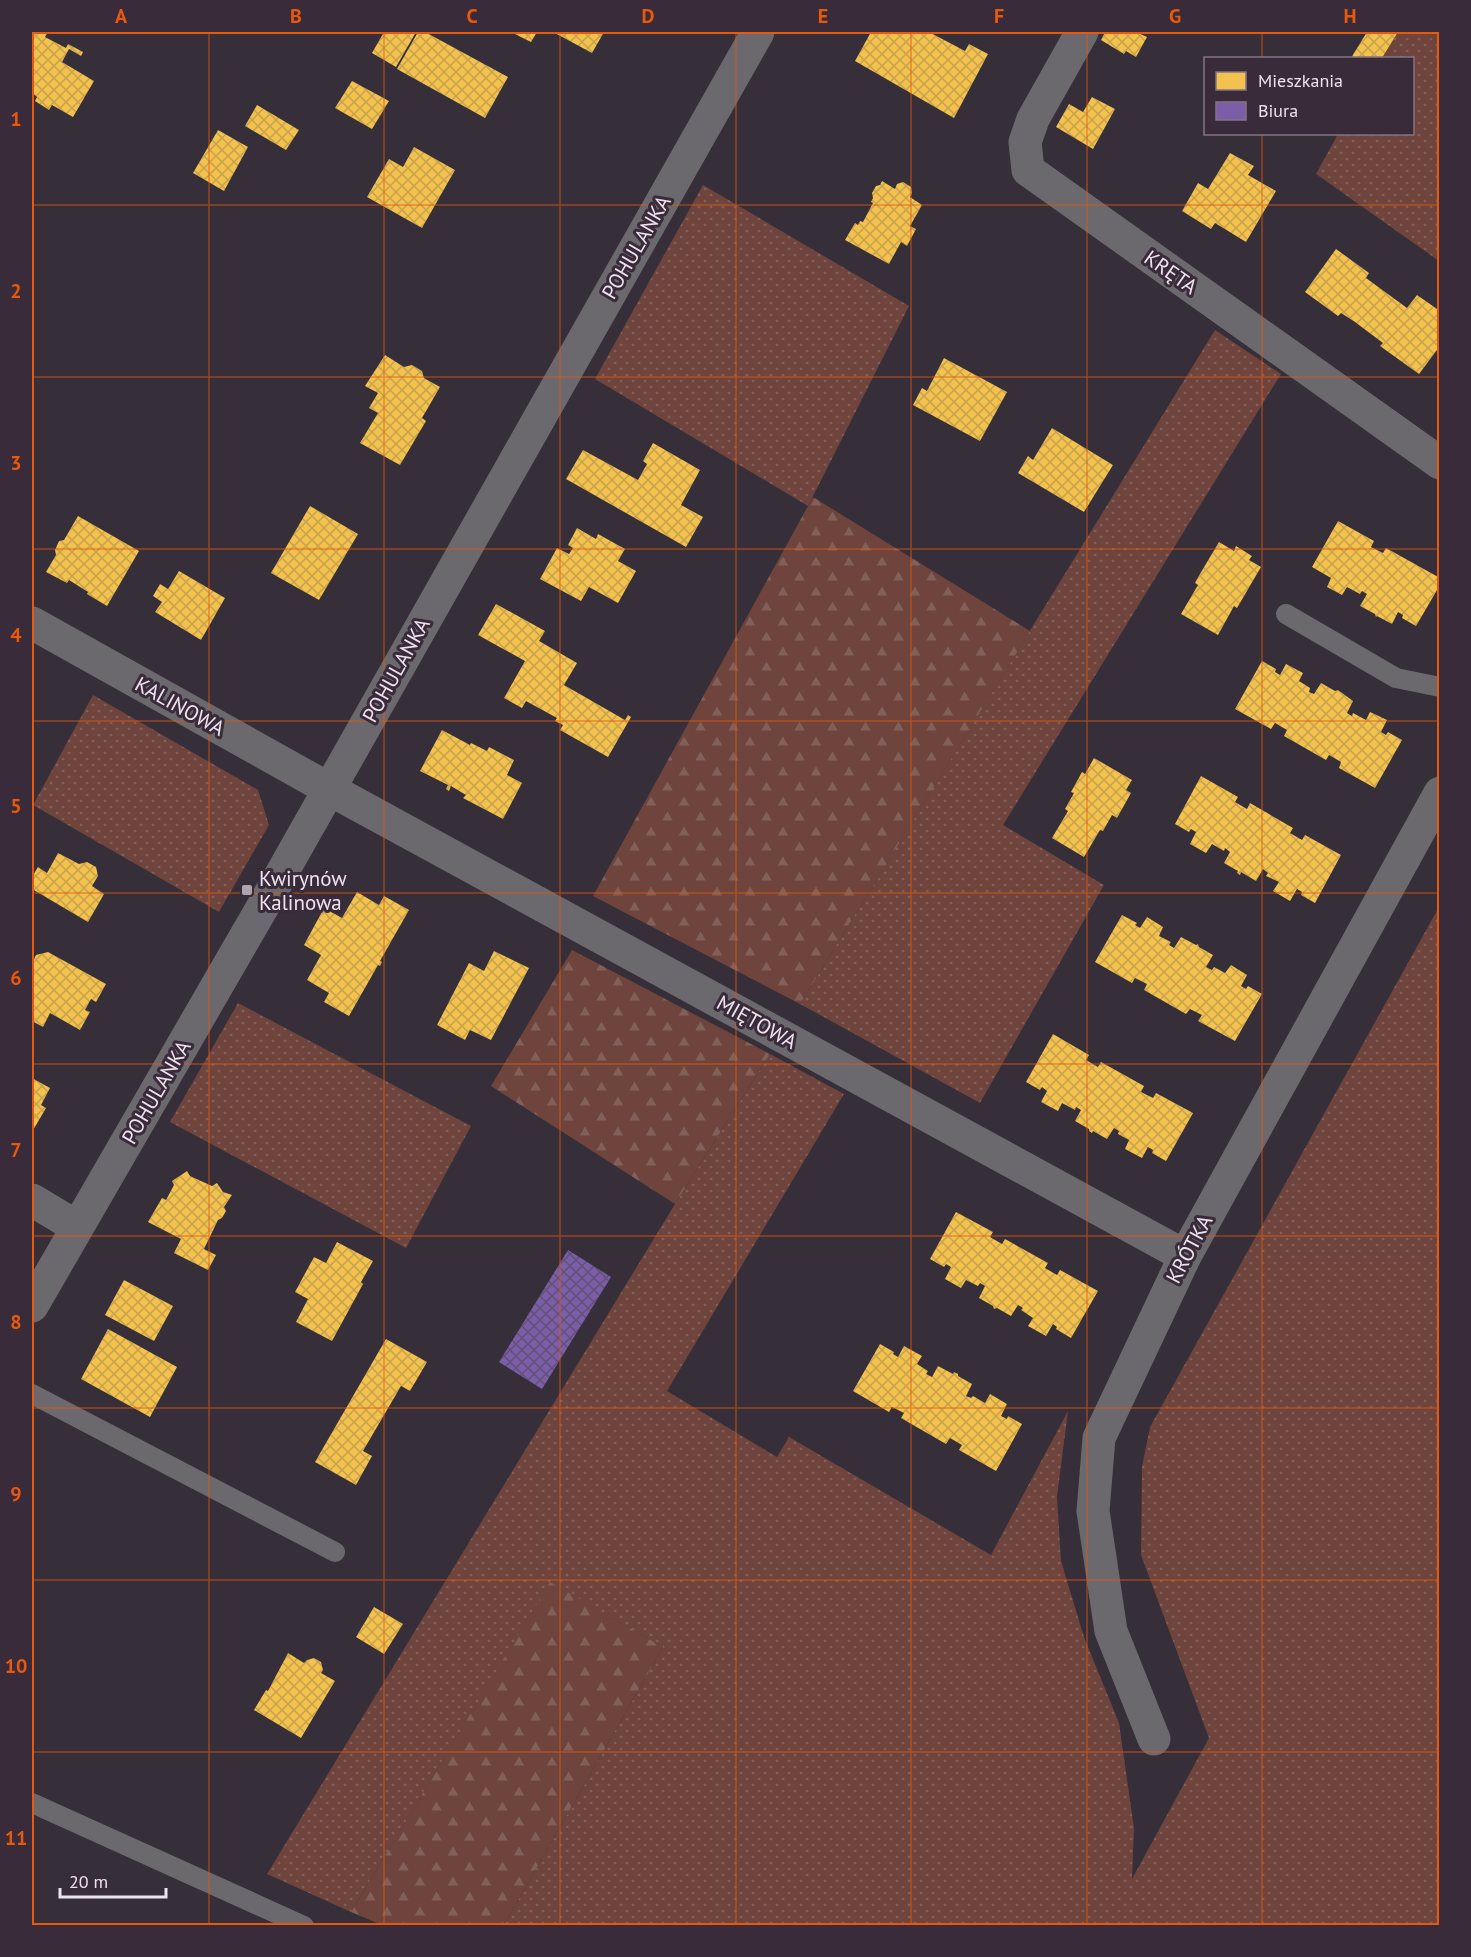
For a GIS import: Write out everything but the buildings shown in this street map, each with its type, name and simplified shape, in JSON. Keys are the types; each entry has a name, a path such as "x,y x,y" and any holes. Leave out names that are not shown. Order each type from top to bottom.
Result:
{"street":[{"name":"POHULANKA","path":"32,1306 329,789 758,32"},
{"name":"KRĘTA","path":"1082,32 1033,119 1025,142 1028,170 1440,463"},
{"name":"KALINOWA","path":"32,623 329,789"},
{"name":"MIĘTOWA","path":"329,789 1185,1256"},
{"name":"KRÓTKA","path":"1154,1739 1111,1631 1093,1511 1099,1438 1185,1256 1440,793"},
{"path":"32,1200 77,1227"}],"lane":[{"path":"1286,614 1396,678 1440,687"},
{"path":"32,1394 335,1552"},
{"path":"32,1803 304,1926"}],"green space":[{"path":"1398,32 1439,32 1439,261 1316,174 1337,135 1414,135 1414,57 1383,57"},
{"path":"703,185 909,306 808,506 595,379"},
{"path":"1215,330 1281,374 1003,825 1104,885 980,1103 800,1004"},
{"path":"813,497 1030,631 800,1004 593,896"},
{"path":"93,695 258,790 269,825 219,912 33,805"},
{"path":"1439,907 1439,1925 504,1925 663,1647 550,1583 351,1912 267,1874 675,1204 770,1054 844,1094 667,1391 777,1457 789,1437 991,1555 1068,1411 1057,1497 1061,1561 1084,1637 1119,1723 1134,1828 1132,1879 1209,1738 1141,1555 1142,1467 1150,1427"},
{"path":"572,950 770,1054 675,1204 491,1086"},
{"path":"238,1003 471,1126 406,1248 170,1122"},
{"path":"550,1582 663,1647 504,1925 382,1925 351,1912"}],"place":[{"name":"Kwirynów Kalinowa","path":"247,890"}]}
